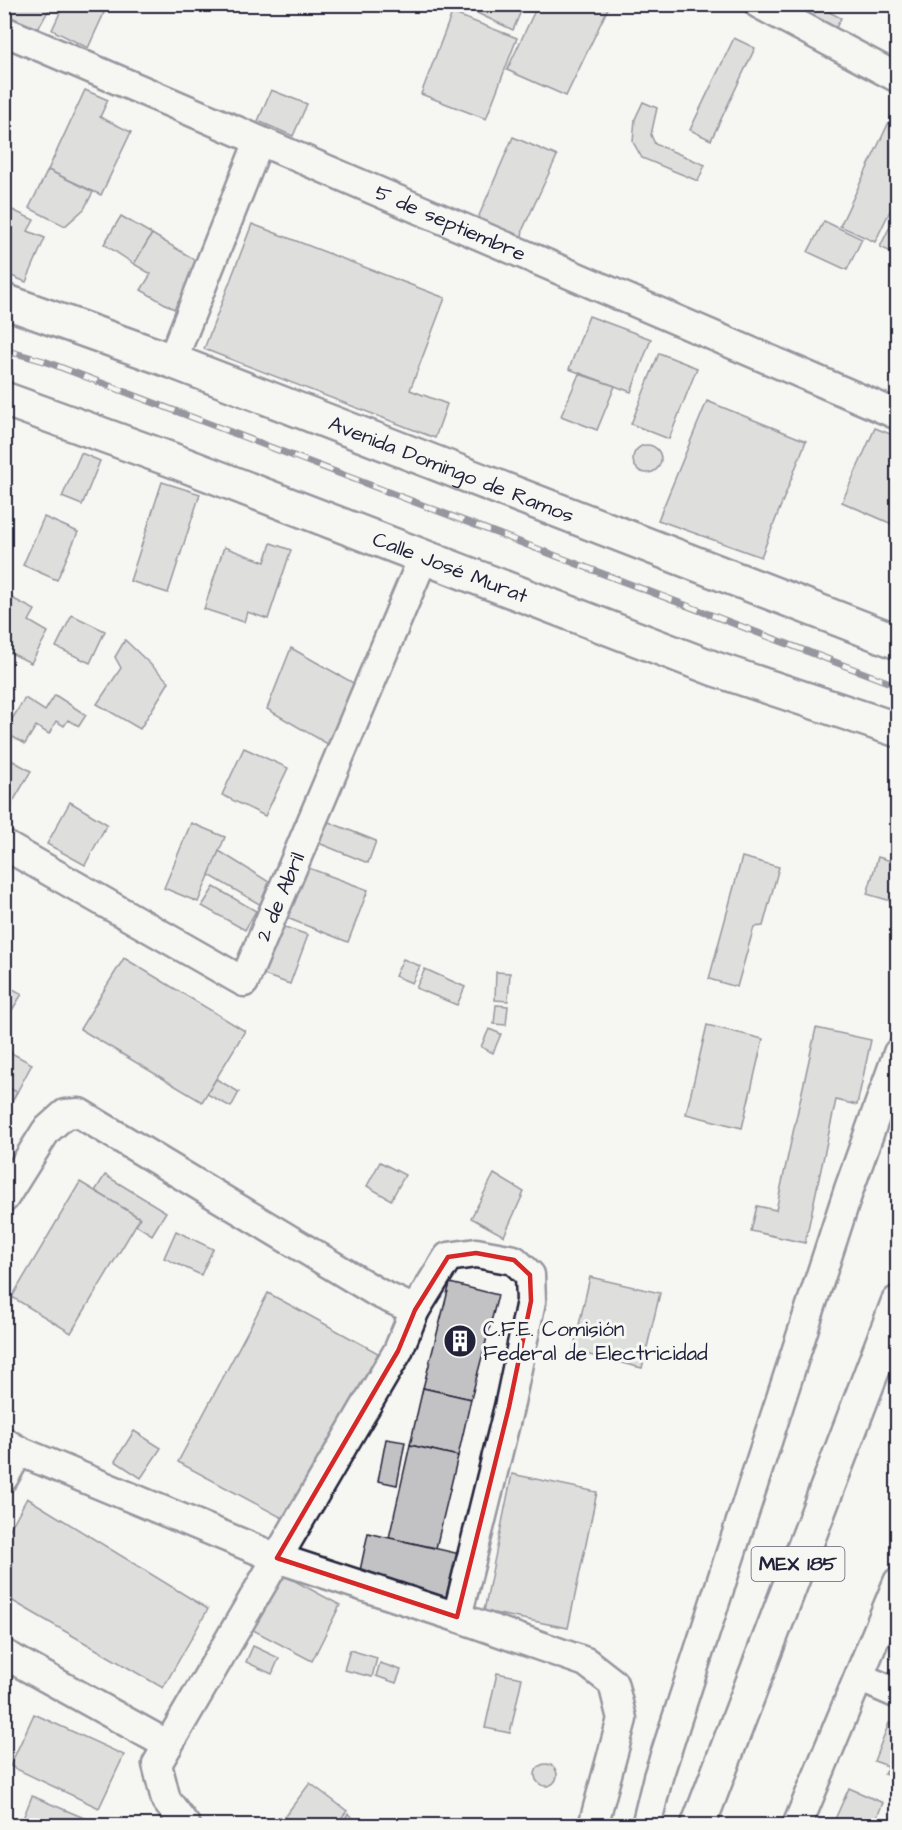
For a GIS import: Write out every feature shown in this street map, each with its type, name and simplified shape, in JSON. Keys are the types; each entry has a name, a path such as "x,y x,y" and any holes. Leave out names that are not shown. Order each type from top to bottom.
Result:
{"street":[{"path":"759,4 897,78"},
{"name":"5 de septiembre","path":"4,31 897,415"},
{"path":"172,361 259,141"},
{"name":"Avenida Domingo de Ramos","path":"4,301 172,361 897,642"},
{"name":"Calle José Murat","path":"4,399 172,460 715,669 897,730"},
{"name":"2 de Abril","path":"4,845 244,981 423,558"},
{"path":"646,1826 658,1777 849,1189 897,1053"},
{"path":"4,1198 46,1131 65,1114 79,1113 378,1293 415,1310"},
{"path":"186,1826 166,1800 157,1764 398,1351 415,1310 448,1257 476,1253 514,1260 530,1275 531,1301 509,1407 457,1617"},
{"name":"MEX 185","path":"698,1826 897,1303"},
{"path":"4,1477 12,1447 277,1558 586,1662 613,1683 622,1719 593,1826"},
{"path":"797,1826 897,1582"},
{"path":"4,1654 168,1745"},
{"path":"859,1677 897,1694"}],"highlighted area":[{"path":"476,1253 514,1260 530,1275 531,1301 509,1407 457,1617 277,1558 398,1351 415,1310 448,1257"}],"building":[{"path":"4,4 52,4 38,29 4,15"},
{"path":"64,4 86,4 104,13 88,48 52,30"},
{"path":"478,4 524,4 513,30 475,12"},
{"path":"538,4 610,4 566,96 507,70"},
{"path":"803,4 830,4 827,11 841,18 829,41 794,23"},
{"path":"452,13 517,38 486,119 421,94"},
{"path":"734,38 755,48 711,140 690,130"},
{"path":"85,90 108,100 100,117 131,132 101,195 48,170"},
{"path":"271,90 307,104 293,136 258,121"},
{"path":"643,102 657,108 651,135 655,144 705,165 698,181 642,158 633,142 635,119"},
{"path":"889,122 898,127 898,194 875,242 840,226"},
{"path":"513,137 557,156 523,229 522,237 478,218"},
{"path":"48,170 93,192 84,209 65,226 29,208"},
{"path":"8,208 34,220 28,231 45,238 26,282 4,273 4,216"},
{"path":"898,210 898,255 880,247"},
{"path":"121,216 152,234 134,264 104,244"},
{"path":"824,221 862,239 847,270 808,252"},
{"path":"252,224 445,298 410,390 447,404 435,438 204,349"},
{"path":"152,234 202,264 174,309 141,290 151,274 134,264"},
{"path":"589,316 651,339 631,392 569,369"},
{"path":"659,353 697,368 669,439 631,424"},
{"path":"579,374 615,386 597,430 561,416"},
{"path":"707,401 806,441 761,557 658,520"},
{"path":"875,428 898,437 898,472 894,480 898,481 898,518 892,524 842,502"},
{"path":"647,445 657,449 661,459 657,469 647,473 637,469 633,459 637,449"},
{"path":"81,453 100,461 82,505 62,497"},
{"path":"162,482 200,494 168,593 130,581"},
{"path":"44,517 78,532 57,580 23,565"},
{"path":"271,543 291,550 268,619 247,612 244,622 204,609 224,547 265,562"},
{"path":"4,594 35,610 29,621 48,632 31,663 9,652 4,661"},
{"path":"72,615 105,631 90,663 56,647"},
{"path":"125,640 169,682 140,729 97,704 121,668 115,657"},
{"path":"291,648 357,685 331,746 267,709"},
{"path":"55,695 86,715 79,726 68,720 64,726 56,721 49,734 36,726 25,744 4,732 25,698 45,711"},
{"path":"244,748 288,768 265,816 222,795"},
{"path":"4,756 31,771 4,817"},
{"path":"70,802 107,824 85,865 47,844"},
{"path":"324,820 376,841 368,863 316,842"},
{"path":"191,823 225,837 198,902 164,888"},
{"path":"219,851 277,887 268,909 209,875"},
{"path":"742,857 779,867 763,926 754,927 737,987 709,979"},
{"path":"878,857 898,863 898,903 867,894"},
{"path":"306,867 368,890 348,942 287,918"},
{"path":"214,887 256,911 245,930 202,906"},
{"path":"282,926 308,935 290,984 264,975"},
{"path":"124,958 245,1031 202,1102 80,1029"},
{"path":"403,959 420,966 412,983 395,976"},
{"path":"425,969 465,987 457,1005 416,988"},
{"path":"496,972 510,973 508,1001 495,1000"},
{"path":"4,984 22,994 9,1015 4,1013"},
{"path":"496,1005 508,1006 506,1025 494,1024"},
{"path":"707,1025 763,1039 742,1128 686,1114"},
{"path":"816,1028 871,1040 857,1105 836,1100 805,1243 751,1231 757,1206 776,1210"},
{"path":"489,1029 501,1034 493,1053 481,1047"},
{"path":"4,1049 32,1064 17,1092 4,1086"},
{"path":"216,1079 239,1092 231,1107 207,1094"},
{"path":"4,1086 17,1092 7,1111 4,1109"},
{"path":"380,1162 405,1175 391,1200 367,1186"},
{"path":"494,1174 524,1192 504,1236 471,1218"},
{"path":"105,1175 166,1212 152,1235 136,1225 140,1218 95,1191"},
{"path":"80,1182 140,1218 71,1333 12,1297"},
{"path":"176,1231 213,1249 201,1275 164,1258"},
{"path":"590,1277 660,1293 642,1368 573,1351"},
{"name":"C.F.E. Comisión Federal de Electricidad","path":"450,1283 498,1295 471,1399 423,1388"},
{"path":"268,1293 378,1353 288,1521 178,1462"},
{"path":"423,1388 471,1399 458,1456 410,1445"},
{"path":"134,1431 161,1448 141,1478 115,1461"},
{"path":"386,1439 405,1442 397,1485 378,1481"},
{"path":"410,1445 458,1456 436,1548 389,1538"},
{"path":"512,1474 597,1492 568,1628 484,1611"},
{"path":"27,1498 208,1609 163,1688 4,1596 4,1540"},
{"path":"368,1533 460,1554 449,1600 358,1580"},
{"path":"282,1574 340,1605 312,1661 253,1630"},
{"path":"253,1646 279,1658 272,1674 246,1662"},
{"path":"350,1650 377,1658 372,1677 344,1670"},
{"path":"380,1663 401,1670 396,1683 376,1676"},
{"path":"497,1673 522,1678 510,1733 485,1728"},
{"path":"34,1714 124,1755 99,1808 10,1766"},
{"path":"889,1723 898,1726 898,1779 884,1774 888,1766 874,1761"},
{"path":"542,1764 550,1764 557,1771 557,1779 550,1786 542,1786 535,1779 535,1771"},
{"path":"310,1783 347,1811 335,1826 288,1826 282,1820"},
{"path":"849,1788 883,1803 873,1826 832,1826"},
{"path":"32,1796 96,1823 95,1826 20,1826"},
{"path":"348,1814 364,1826 339,1826"}],"railway":[{"path":"4,350 44,361 898,686"}],"place":[{"name":"C.F.E. Comisión Federal de Electricidad","path":"460,1341"}]}
